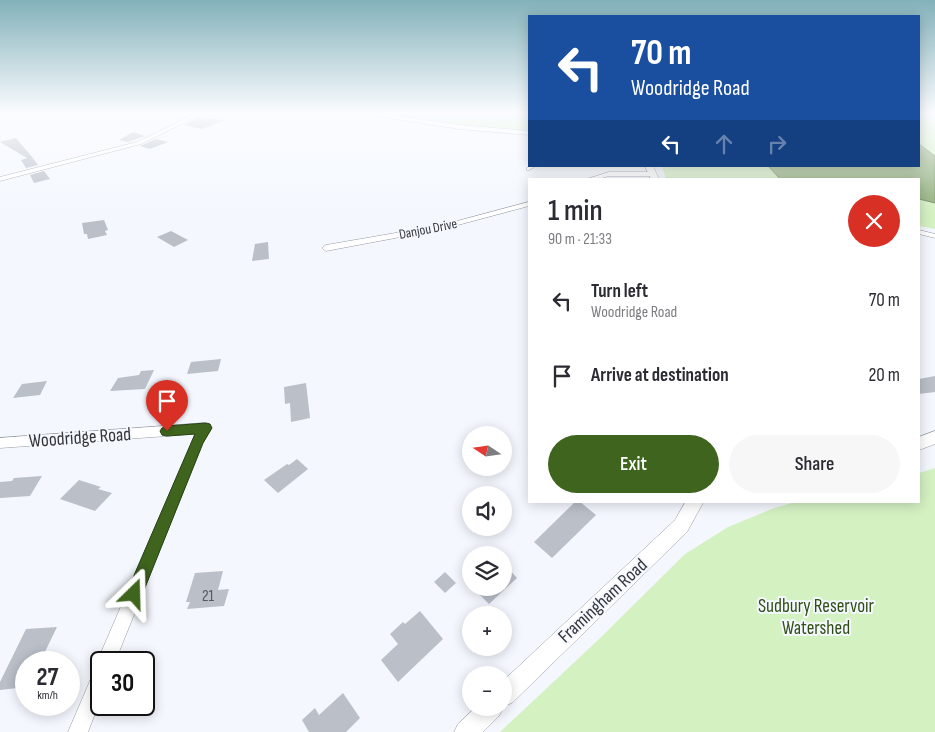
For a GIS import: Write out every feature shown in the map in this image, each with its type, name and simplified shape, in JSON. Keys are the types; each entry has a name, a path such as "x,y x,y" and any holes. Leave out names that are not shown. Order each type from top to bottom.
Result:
{"street":[{"path":"0,179 123,147"},
{"path":"594,178 609,174 652,173"},
{"name":"Danjou Drive","path":"326,248 443,227 528,204"},
{"path":"920,232 935,236"},
{"name":"Woodridge Road","path":"0,443 206,428 197,442 111,651"},
{"path":"920,444 935,437"},
{"name":"Framingham Road","path":"512,687 681,526 694,503"},
{"path":"78,732 90,702"},
{"path":"466,732 483,716"}],"green space":[{"path":"920,147 935,147 935,229 920,226 920,178 666,178 662,167 920,167"},
{"name":"Sudbury Reservoir Watershed","path":"935,468 935,732 500,732 597,641 685,554 728,527 774,508 792,503 920,503 920,473"}],"shaded area":[{"path":"920,147 923,147 935,156 935,203 920,199 920,178 779,178 769,167 920,167"}],"building":[{"path":"9,147 24,147 38,165 26,168 21,160 27,158"},
{"path":"44,171 50,179 34,183 30,175"},
{"path":"104,220 108,230 105,231 107,235 88,239 87,234 84,234 82,223"},
{"path":"171,231 188,240 174,247 157,237"},
{"path":"268,242 269,259 252,261 255,244"},
{"path":"221,359 218,371 187,374 191,362"},
{"path":"154,370 145,389 110,391 118,378 139,375 141,371"},
{"path":"935,376 935,392 920,394 920,379"},
{"path":"47,381 40,395 13,398 22,384"},
{"path":"306,383 310,418 291,422 290,403 285,404 284,387"},
{"path":"297,459 308,469 278,493 264,480 287,464 289,465"},
{"path":"42,476 30,496 0,498 0,482 12,481 14,478"},
{"path":"79,480 101,487 98,489 112,493 95,511 60,499"},
{"path":"574,503 581,503 596,515 552,558 534,542"},
{"path":"223,571 218,590 229,589 224,606 187,609 190,602 186,602 195,573"},
{"path":"445,572 456,583 445,593 434,582"},
{"path":"512,573 517,578 512,583"},
{"path":"481,596 498,596 489,604"},
{"path":"420,611 443,639 398,682 381,660 398,644 390,634 403,622 405,624"},
{"path":"57,627 45,651 15,651 26,629"},
{"path":"15,651 15,688 0,690 0,682"},
{"path":"343,693 360,718 346,732 309,732 302,720 315,708 319,715"}],"route":[{"path":"134,594 197,442 206,428 167,431"}]}
